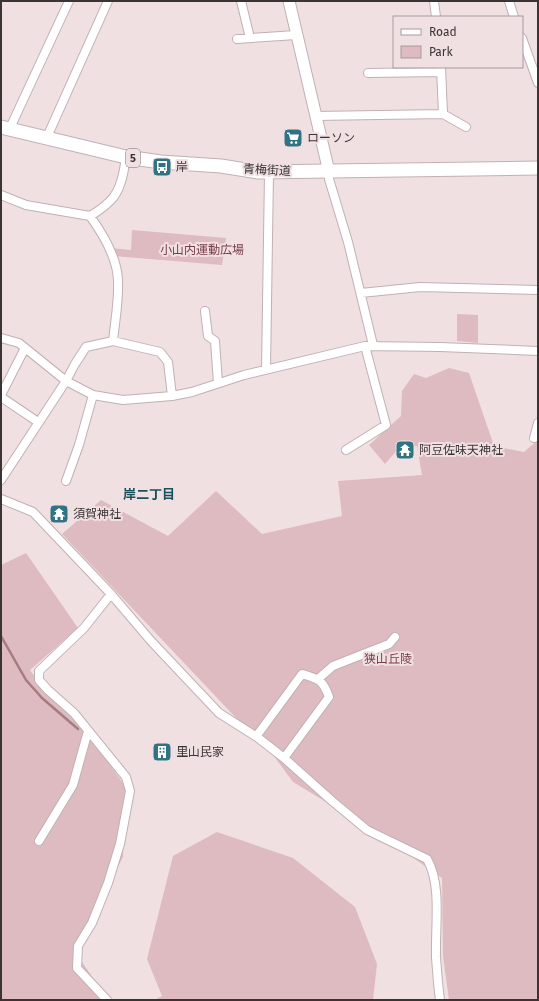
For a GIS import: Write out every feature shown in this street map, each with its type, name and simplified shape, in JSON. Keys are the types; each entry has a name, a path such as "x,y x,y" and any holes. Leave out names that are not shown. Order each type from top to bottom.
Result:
{"main road":[{"name":"青梅街道","path":"5,128 126,157 152,161 221,166 269,172 538,168"}],"street":[{"path":"5,128 69,1"},
{"path":"47,137 108,1"},
{"path":"241,1 250,38"},
{"path":"289,1 329,172 329,179 348,242 361,293 369,346 386,425 346,450"},
{"path":"434,1 436,16"},
{"path":"509,1 514,16"},
{"path":"237,39 296,35"},
{"path":"523,41 538,83"},
{"path":"368,73 441,70 443,114"},
{"path":"315,116 443,114 466,127"},
{"path":"90,216 112,200 121,183 126,157"},
{"path":"266,370 269,172"},
{"path":"1,195 26,205 90,216 99,228 108,246 114,260 118,279 117,314 113,341"},
{"path":"361,293 420,287 538,290"},
{"path":"205,310 208,336 215,341 218,383"},
{"path":"1,338 19,343 66,381 93,395 123,400 172,396 192,392 244,375 369,346 538,351"},
{"path":"1,480 66,381 86,347 113,341 160,352 168,362 172,396"},
{"path":"25,348 1,396 38,422"},
{"path":"66,481 93,395"},
{"path":"534,438 538,424"},
{"path":"1,499 33,512 111,594 151,642 219,713 257,737 284,758 367,830 427,859 432,867 436,892 436,957 440,1000"},
{"path":"107,1000 77,968 78,946 92,923 108,883 120,844 130,791 126,777 74,713 39,680 39,671 84,628 111,594"},
{"path":"318,679 333,666 389,644 395,637"},
{"path":"257,737 302,674 318,679 325,685 329,697 284,758"},
{"path":"39,841 73,785 88,731"}],"green space":[{"name":"小山内運動広場","path":"132,230 226,238 222,265 113,256 110,248 131,250"},
{"path":"457,314 478,315 478,343 457,341"},
{"name":"狭山丘陵","path":"449,368 469,373 494,446 524,452 538,440 538,1000 449,1000 443,956 442,878 402,850 380,842 356,820 293,782 265,744 238,720 62,534 101,500 168,536 216,491 262,534 342,516 338,481 422,475 417,446 399,448 385,464 369,445 401,416 402,391 414,374 426,378"},
{"path":"26,553 78,628 30,670 42,687 91,738 125,786 123,857 78,946 80,959 108,1000 1,1000 1,565"},
{"path":"217,832 293,858 355,907 377,964 373,1000 154,1000 162,996 147,959 173,856"}],"waterway":[{"path":"1,636 26,680 42,698 78,729"}],"place":[{"name":"ローソン","path":"293,138"},
{"name":"岸","path":"162,167"},
{"name":"阿豆佐味天神社","path":"405,450"},
{"name":"須賀神社","path":"59,514"},
{"name":"里山民家","path":"162,752"}],"district":[{"name":"岸二丁目","path":"149,494"}]}
